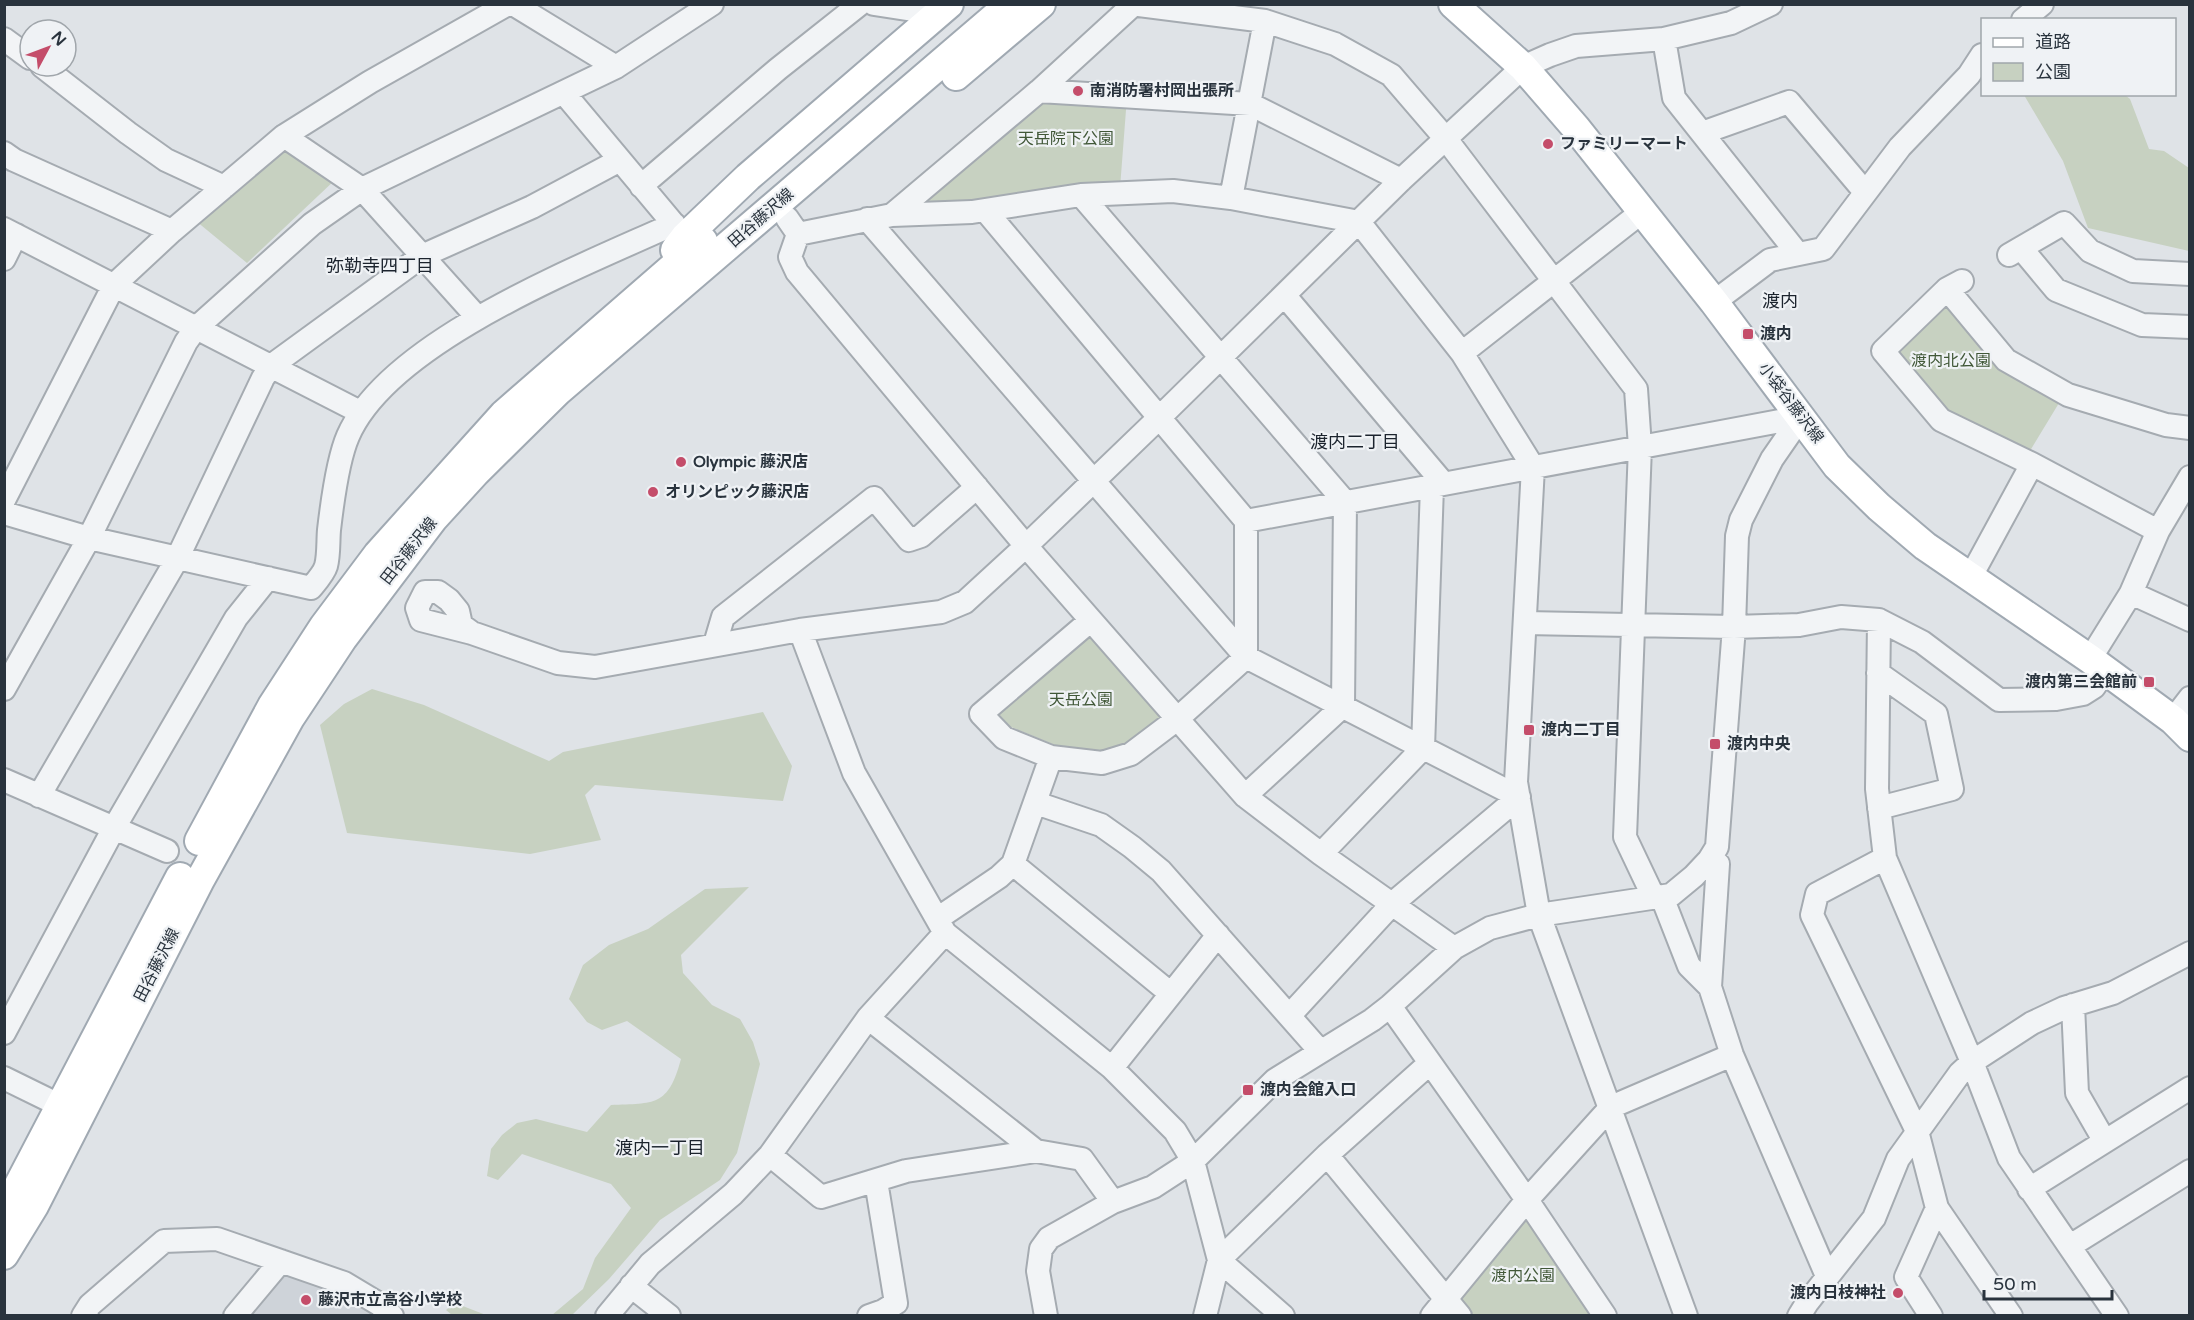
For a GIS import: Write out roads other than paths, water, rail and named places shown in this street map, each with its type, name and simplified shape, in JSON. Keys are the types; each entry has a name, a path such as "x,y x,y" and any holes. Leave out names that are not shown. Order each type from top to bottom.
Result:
{"main road":[{"name":"田谷藤沢線","path":"4,1213 59,1105 272,706 324,626 378,554 504,414 631,302 981,4"},
{"name":"田谷藤沢線","path":"4,1255 34,1206 200,879 290,718 343,638 433,519 476,472 558,391 1010,4"},
{"path":"558,391 688,297 793,226 1041,4"},
{"name":"小袋谷藤沢線","path":"1453,4 1523,67 1576,128 1714,302 1837,466 1879,507 1925,546 2098,665 2184,718"},
{"path":"631,302 679,231 748,177 944,9"}],"street":[{"path":"4,500 114,285 172,231 284,136 370,82 511,4 616,67"},
{"path":"4,690 89,538 186,342 196,328 312,224 362,189 616,67 712,4"},
{"path":"641,186 778,69 860,4"},
{"path":"874,4 944,9"},
{"path":"472,633 558,663 595,667 800,630 941,612 965,602 1095,480 1401,180 1523,67 1576,46 1664,39 1731,23 1771,4"},
{"path":"2025,18 2042,4"},
{"path":"892,215 1039,90 1132,5 1265,21 1335,44 1391,75 1446,139 1636,389 1640,447 1625,837 1658,897 1689,966 1710,987"},
{"path":"1231,198 1265,21"},
{"path":"4,39 18,49"},
{"path":"1664,39 1674,98 1798,254"},
{"path":"1714,302 1770,260 1823,249 1900,147 1969,75 1981,58"},
{"path":"57,78 128,134 166,160 224,187"},
{"path":"1039,90 1250,104 1401,180"},
{"path":"4,513 89,538 311,588 326,567 336,483 346,438 360,412 397,374 477,317 679,231 564,93"},
{"path":"1702,133 1789,102 1865,192"},
{"path":"284,136 362,189 477,317"},
{"path":"4,153 14,160 172,231"},
{"path":"39,796 177,559 263,378 271,366 422,256 532,207 620,160"},
{"path":"1454,948 1321,854 1245,796 1090,621 797,273 789,257 793,226 892,215 985,210 1081,195 1173,191 1231,198 1359,222 1462,353 1533,467 1516,782 1539,915 1686,1316"},
{"path":"1081,195 1345,502 1343,706 1245,796"},
{"path":"985,210 1246,521 1246,657 1176,720 1131,754 1102,763 1051,757 1004,738 981,714 1090,621"},
{"path":"1462,353 1643,211"},
{"path":"867,219 1246,657 1519,797"},
{"path":"2190,274 2133,272 2090,251 2064,223 2015,251 2056,290 2142,325 2190,327"},
{"path":"4,259 10,232 360,412"},
{"path":"2158,531 2032,464 1941,420 1883,351 1954,285 2006,360 2068,395 2166,424 2190,428"},
{"path":"1285,296 1438,485 1423,748 1321,854"},
{"path":"1246,521 1801,417"},
{"path":"1046,1316 1038,1271 1041,1249 1049,1238 1113,1202 1153,1187 1193,1161 1275,1080 1372,1020 1454,948 1490,927 1539,915 1671,895 1709,860 1717,847 1734,627 1737,536 1741,520 1772,459 1801,417"},
{"path":"1970,578 2032,464"},
{"path":"1525,623 1734,627 1799,624 1841,617 1880,620 1922,642 1999,700 2056,699 2083,694 2094,687 2098,665 2158,531 2189,480"},
{"path":"715,644 723,617 874,498 909,540 921,536 977,487"},
{"path":"4,1032 114,828 236,618 268,578"},
{"path":"2131,593 2190,620"},
{"path":"1880,620 1877,789 1885,858 1972,1062 2009,1158 2117,1316"},
{"path":"800,630 854,773 941,926 1112,1068 1175,1131 1193,1161 1219,1260 1205,1316"},
{"path":"1878,674 1936,714 1952,789 1880,808"},
{"path":"607,1316 650,1264 733,1194 770,1155 868,1018 941,926 1013,864 1051,757"},
{"path":"6,784 167,851"},
{"path":"1290,1015 1392,904 1519,797"},
{"path":"1036,803 1101,825 1161,871 1320,1051"},
{"path":"1885,858 1817,894 1812,915 1917,1131 1937,1208 2011,1316"},
{"path":"1709,860 1718,864 1710,987 1732,1055 1827,1276"},
{"path":"1013,864 1170,993"},
{"path":"1112,1068 1218,935"},
{"path":"1806,1311 1827,1276 1874,1218 1898,1159 1960,1073 1972,1062 2032,1023 2073,1005 2113,993 2190,953"},
{"path":"2073,1005 2077,1093 2104,1140"},
{"path":"1390,1006 1527,1200 1605,1316"},
{"path":"868,1018 1036,1151"},
{"path":"1432,1316 1445,1297 1527,1200 1611,1107 1732,1055"},
{"path":"1219,1260 1327,1155 1430,1063"},
{"path":"4,1078 59,1105"},
{"path":"2029,1189 2190,1088"},
{"path":"770,1155 821,1197 906,1171 1036,1151 1082,1160 1113,1202"},
{"path":"1327,1155 1461,1316"},
{"path":"2070,1246 2190,1171"},
{"path":"869,1316 896,1303 876,1181"},
{"path":"1930,1316 1905,1277 1937,1208"},
{"path":"83,1316 90,1305 164,1241 217,1239 344,1282 379,1304 392,1316"},
{"path":"1219,1260 1283,1316"},
{"path":"235,1316 281,1261"},
{"path":"631,1286 669,1316"}],"place":[{"name":"南消防署村岡出張所","path":"1078,91"},
{"name":"ファミリーマート","path":"1548,144"},
{"name":"渡内","path":"1748,334"},
{"name":"Olympic 藤沢店","path":"681,462"},
{"name":"オリンピック藤沢店","path":"653,492"},
{"name":"渡内第三会館前","path":"2149,682"},
{"name":"渡内二丁目","path":"1529,730"},
{"name":"渡内中央","path":"1715,744"},
{"name":"渡内会館入口","path":"1248,1090"},
{"name":"渡内日枝神社","path":"1898,1293"},
{"name":"藤沢市立高谷小学校","path":"306,1300"}],"district":[{"name":"弥勒寺四丁目","path":"380,266"},
{"name":"渡内","path":"1780,301"},
{"name":"渡内二丁目","path":"1355,442"},
{"name":"渡内一丁目","path":"660,1148"}],"park label":[{"name":"天岳院下公園","path":"1066,139"},
{"name":"渡内北公園","path":"1951,361"},
{"name":"天岳公園","path":"1081,700"},
{"name":"渡内公園","path":"1523,1276"}]}
